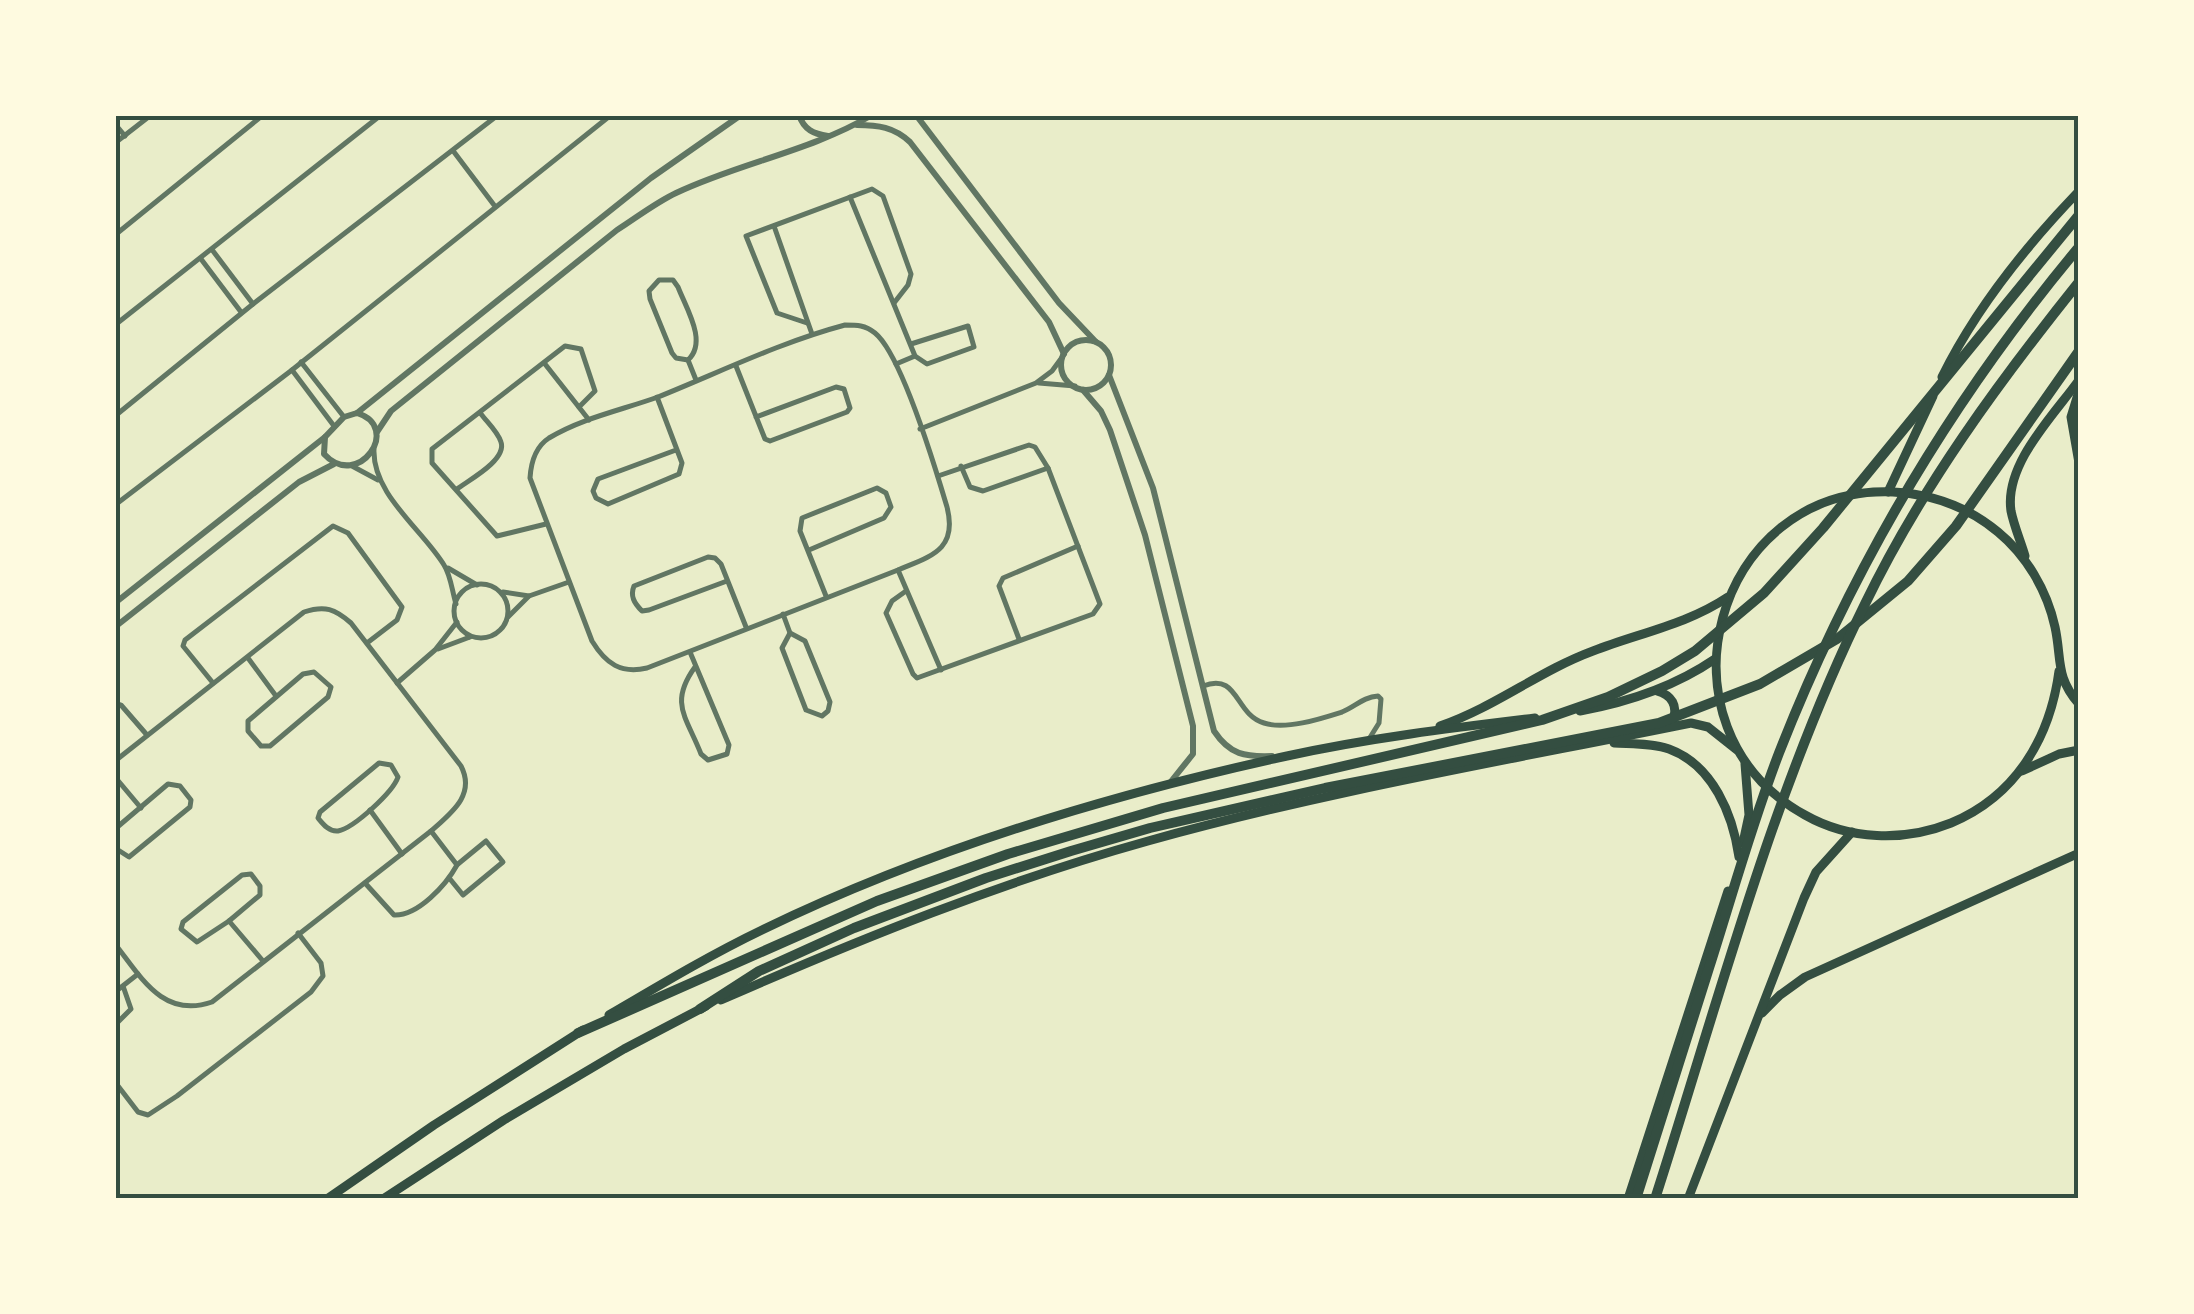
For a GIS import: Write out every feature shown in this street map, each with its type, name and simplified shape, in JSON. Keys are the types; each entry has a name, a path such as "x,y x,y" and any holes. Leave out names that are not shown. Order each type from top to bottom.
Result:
{"highway":[{"path":"578,1033 877,901 1008,854 1181,803 1567,713 1634,686 1695,651 1764,593 1823,528 2079,215"},
{"path":"1632,1199 1756,818 1814,670 1867,560 1931,449 1986,366 2079,247"},
{"path":"1655,1199 1775,824 1865,603 1968,431 2079,282"},
{"path":"700,1009 760,970 854,928 986,878 1118,837 1325,788 1661,726 1760,684 1860,623 1932,556 2079,351"}],"main road":[{"path":"1888,492 1958,346 2002,282 2079,191"},
{"path":"2027,564 2011,509 2013,485 2030,449 2079,380"},
{"path":"2079,391 2070,417 2079,463"},
{"path":"1888,492 1929,497 1967,511 2000,534 2027,564 2039,583 2055,626 2059,671 2048,724 2020,772 1986,804 1944,826 1898,835 1852,832 1791,807 1744,761 1718,701 1715,659 1721,620 1728,597 1753,556 1795,519 1854,495 1888,492"},
{"path":"1419,732 1474,714 1592,651 1684,622 1728,597"},
{"path":"326,1199 434,1124 578,1033 719,952 894,873 1036,823 1288,756 1419,732 1596,708 1656,691 1715,659"},
{"path":"2059,671 2079,704"},
{"path":"1656,691 1670,697 1675,711 1674,718 1661,726"},
{"path":"383,1199 521,1110 700,1009 926,914 1101,854 1327,794 1601,742 1661,726 1702,724 1737,750"},
{"path":"1601,742 1666,748 1693,764 1709,780 1729,813 1739,857"},
{"path":"2020,772 2059,754 2079,750"},
{"path":"1632,1199 1739,857 1749,814 1744,761"},
{"path":"1688,1199 1816,872 1852,832"},
{"path":"1757,1019 1780,994 1805,976 2079,853"}],"street":[{"path":"115,143 150,115"},
{"path":"115,234 264,115"},
{"path":"115,325 380,115"},
{"path":"115,416 498,115"},
{"path":"115,505 292,370 611,115"},
{"path":"115,603 344,417 357,413 652,178 741,115"},
{"path":"799,115 814,134 829,136"},
{"path":"474,636 457,622 445,566 380,481 374,464 374,446 377,432 391,411 616,230 675,194 829,136 872,115"},
{"path":"916,115 1059,303 1108,356 1109,374 1153,488 1214,731 1222,743 1245,757 1288,756"},
{"path":"115,124 125,136"},
{"path":"855,125 884,126 910,142 1043,314 1064,355 1065,375 1075,386"},
{"path":"453,152 494,206"},
{"path":"807,323 777,313 746,241 750,232 872,189 883,196 911,274 894,303"},
{"path":"850,197 915,356 927,364 974,347 968,326 911,344"},
{"path":"774,226 812,334"},
{"path":"571,242 569,252 579,261"},
{"path":"212,250 254,304"},
{"path":"200,259 242,313"},
{"path":"526,278 538,284 536,296"},
{"path":"658,280 673,280 678,286 698,340 694,355 688,360 672,353 650,299 649,291 658,280"},
{"path":"845,325 862,325 881,340 896,364 938,476 949,517 944,546 898,570 633,672 609,663 592,641 530,478 534,456 549,438 812,334 845,325"},
{"path":"920,430 1036,383 1052,371 1070,344 1078,339 1096,342"},
{"path":"546,524 498,536 432,464 432,449 565,346 581,348 595,391 592,398 578,407"},
{"path":"896,364 915,356"},
{"path":"688,360 696,380"},
{"path":"302,362 344,417"},
{"path":"545,364 588,420"},
{"path":"736,366 756,416 766,439 770,441 850,408 844,389 836,387 756,416"},
{"path":"292,370 334,426"},
{"path":"1084,390 1101,386 1109,374"},
{"path":"1036,383 1084,390 1101,410 1131,488 1193,726 1193,754 1186,767 1162,788"},
{"path":"656,397 676,450 682,470 674,479 608,504 596,498 593,491 598,479 676,450"},
{"path":"357,413 370,418 377,432"},
{"path":"457,489 491,463 501,450 502,443 481,414"},
{"path":"324,437 324,454 334,464"},
{"path":"351,466 365,459 374,446"},
{"path":"906,591 892,601 886,613 912,674 924,677 1093,614 1098,608 1098,594 1040,451 1029,446 938,476"},
{"path":"115,627 299,482 334,464 351,466 380,481"},
{"path":"961,466 970,488 983,491 1048,468"},
{"path":"809,550 884,518 891,507 886,494 877,488 802,518 800,532 826,596"},
{"path":"213,682 187,654 185,640 332,526 348,533 402,607 398,620 367,642"},
{"path":"1019,640 999,586 1002,578 1078,546"},
{"path":"728,582 642,611 631,592 634,586 714,558 721,564 746,628"},
{"path":"445,566 478,585 500,592 507,603 507,618"},
{"path":"898,570 941,670"},
{"path":"435,650 474,636 489,637 529,596 569,582"},
{"path":"139,584 137,594 149,600"},
{"path":"456,604 465,590 478,585"},
{"path":"500,592 529,596"},
{"path":"115,760 304,612 318,607 336,610 367,642 467,778 460,806 212,1002 172,1006 138,974 115,944"},
{"path":"783,614 790,633 805,640 830,702 822,716 806,710 794,680 782,648 790,633"},
{"path":"115,615 115,627"},
{"path":"397,683 435,650 457,622"},
{"path":"690,652 729,745 727,754 717,759 708,760 702,754 679,698 682,684 695,667"},
{"path":"248,658 276,696"},
{"path":"314,672 331,687 328,697 298,723 270,746 260,746 248,731 248,721 276,696 303,674 314,672"},
{"path":"1184,689 1198,690 1216,681 1225,684 1247,713 1260,722 1276,725 1346,711 1367,697 1382,699 1379,723 1367,742"},
{"path":"115,704 121,705 147,735"},
{"path":"379,763 391,765 398,776 396,784 370,810 339,831 331,830 318,818 320,812 379,763"},
{"path":"115,777 141,808"},
{"path":"115,829 168,784 180,786 192,803 129,857 115,848"},
{"path":"370,810 402,854"},
{"path":"431,831 457,865"},
{"path":"364,882 394,915 400,916 450,879 457,865 486,841 503,862 464,895 450,879"},
{"path":"251,874 260,886 260,895 229,922 197,942 180,928 242,875 251,874"},
{"path":"229,922 263,962"},
{"path":"115,1082 138,1112 148,1115 157,1111 311,992 323,976 322,963 298,934"},
{"path":"115,992 138,974"},
{"path":"115,1025 131,1010 123,986"}]}
